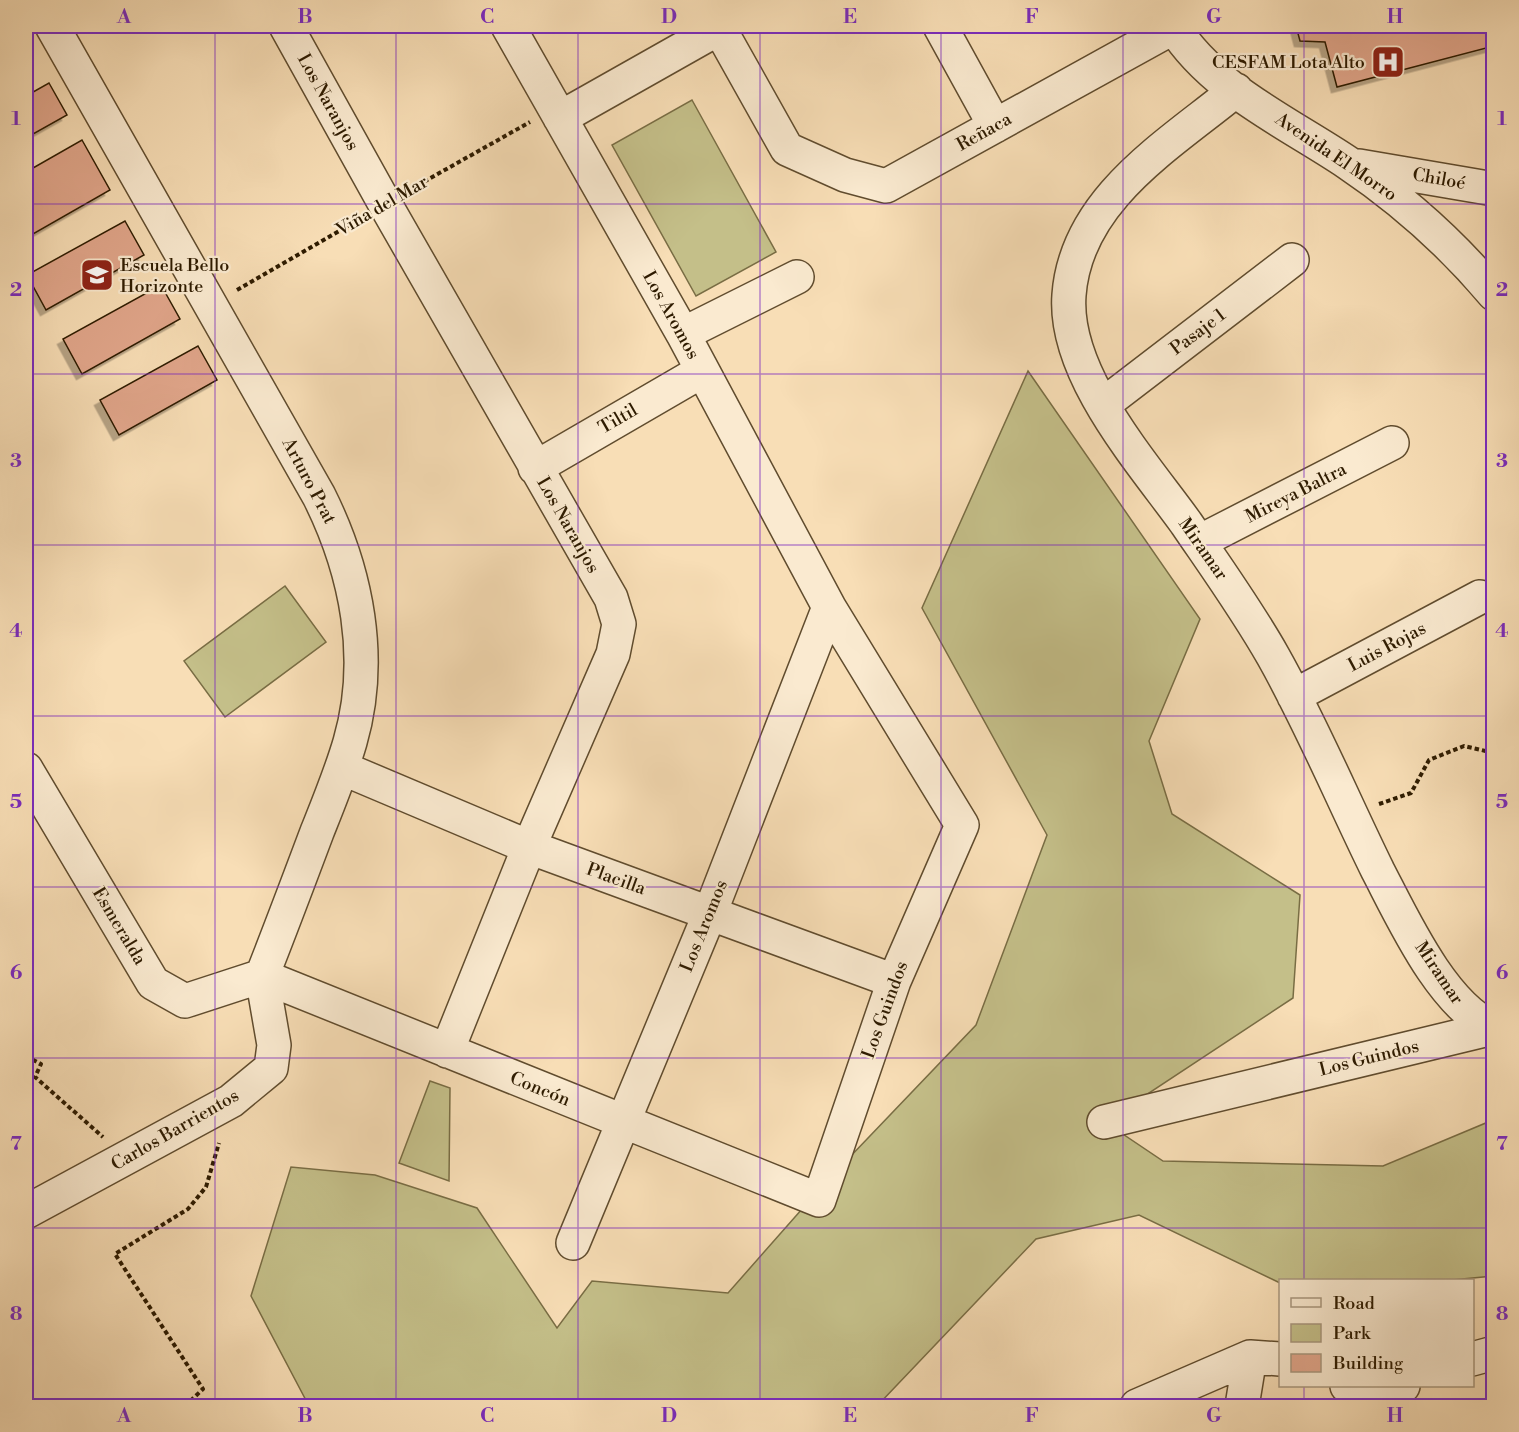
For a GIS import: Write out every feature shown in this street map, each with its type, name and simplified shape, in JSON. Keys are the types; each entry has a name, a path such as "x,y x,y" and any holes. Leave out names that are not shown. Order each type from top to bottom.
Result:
{"street":[{"name":"Arturo Prat","path":"52,26 319,496 345,556 354,588 361,652 357,713 342,768 262,976"},
{"name":"Los Naranjos","path":"286,26 385,204 611,598 619,624 613,654 529,846 447,1051"},
{"name":"Los Aromos","path":"508,26 683,334 829,607 962,825"},
{"path":"557,113 720,26"},
{"name":"Reñaca","path":"720,26 787,149 845,175 886,186 1173,26"},
{"path":"939,26 995,126"},
{"name":"Avenida El Morro","path":"1173,26 1203,65 1236,90 1349,164 1424,220 1452,246 1494,294"},
{"name":"Miramar","path":"1236,90 1122,185 1106,202 1085,236 1072,272 1068,317 1082,363 1104,404 1252,620 1294,696 1350,814 1410,929 1452,997 1470,1015 1493,1028"},
{"name":"Chiloé","path":"1349,164 1494,189"},
{"name":"Pasaje 1","path":"1104,404 1292,260"},
{"path":"683,334 797,277"},
{"name":"Tiltil","path":"535,468 702,371"},
{"name":"Mireya Baltra","path":"1199,542 1392,443"},
{"name":"Luis Rojas","path":"1294,696 1480,597"},
{"name":"Los Aromos","path":"573,1243 710,913 829,607"},
{"name":"Placilla","path":"342,768 529,846 894,981"},
{"name":"Esmeralda","path":"26,769 153,983 185,1000 262,976"},
{"name":"Los Guindos","path":"819,1200 894,981 962,825"},
{"name":"Concón","path":"262,976 624,1124 819,1200"},
{"name":"Carlos Barrientos","path":"26,1212 231,1101 271,1068 274,1045 262,976"},
{"name":"Los Guindos","path":"1104,1122 1493,1028"},
{"path":"1474,1359 1494,1353"},
{"path":"1137,1407 1265,1358"},
{"path":"1242,1407 1265,1358"},
{"path":"1364,1399 1400,1387"}],"path":[{"name":"Viña del Mar","path":"210,305 385,204 557,113"},
{"path":"1350,814 1411,793 1429,760 1464,746 1494,753"},
{"path":"26,1056 40,1064 35,1077 127,1158"},
{"path":"185,1407 203,1389 115,1254 188,1209 206,1187 231,1101"}],"green space":[{"path":"692,100 776,252 696,296 612,145"},
{"path":"1028,371 1200,619 1149,741 1172,814 1300,895 1293,998 1105,1122 1163,1161 1383,1166 1493,1120 1493,1276 1462,1279 1279,1279 1279,1283 1139,1215 1036,1239 877,1406 309,1406 251,1296 291,1167 375,1175 477,1208 557,1328 592,1281 728,1293 825,1183 976,1025 1047,835 922,608"},
{"path":"285,586 326,642 225,717 184,661"},
{"path":"430,1081 450,1088 449,1181 399,1163"}],"building":[{"path":"1296,26 1494,26 1494,46 1337,87 1325,42 1300,41"},
{"path":"49,83 67,115 26,138 26,96"},
{"path":"82,140 110,190 26,238 26,172"},
{"path":"125,221 144,255 46,310 27,275"},
{"path":"161,285 180,319 82,374 63,339"},
{"path":"198,346 217,380 119,435 100,400"}],"place":[{"name":"CESFAM Lota Alto","path":"1388,62"},
{"name":"Escuela Bello Horizonte","path":"97,275"}]}
